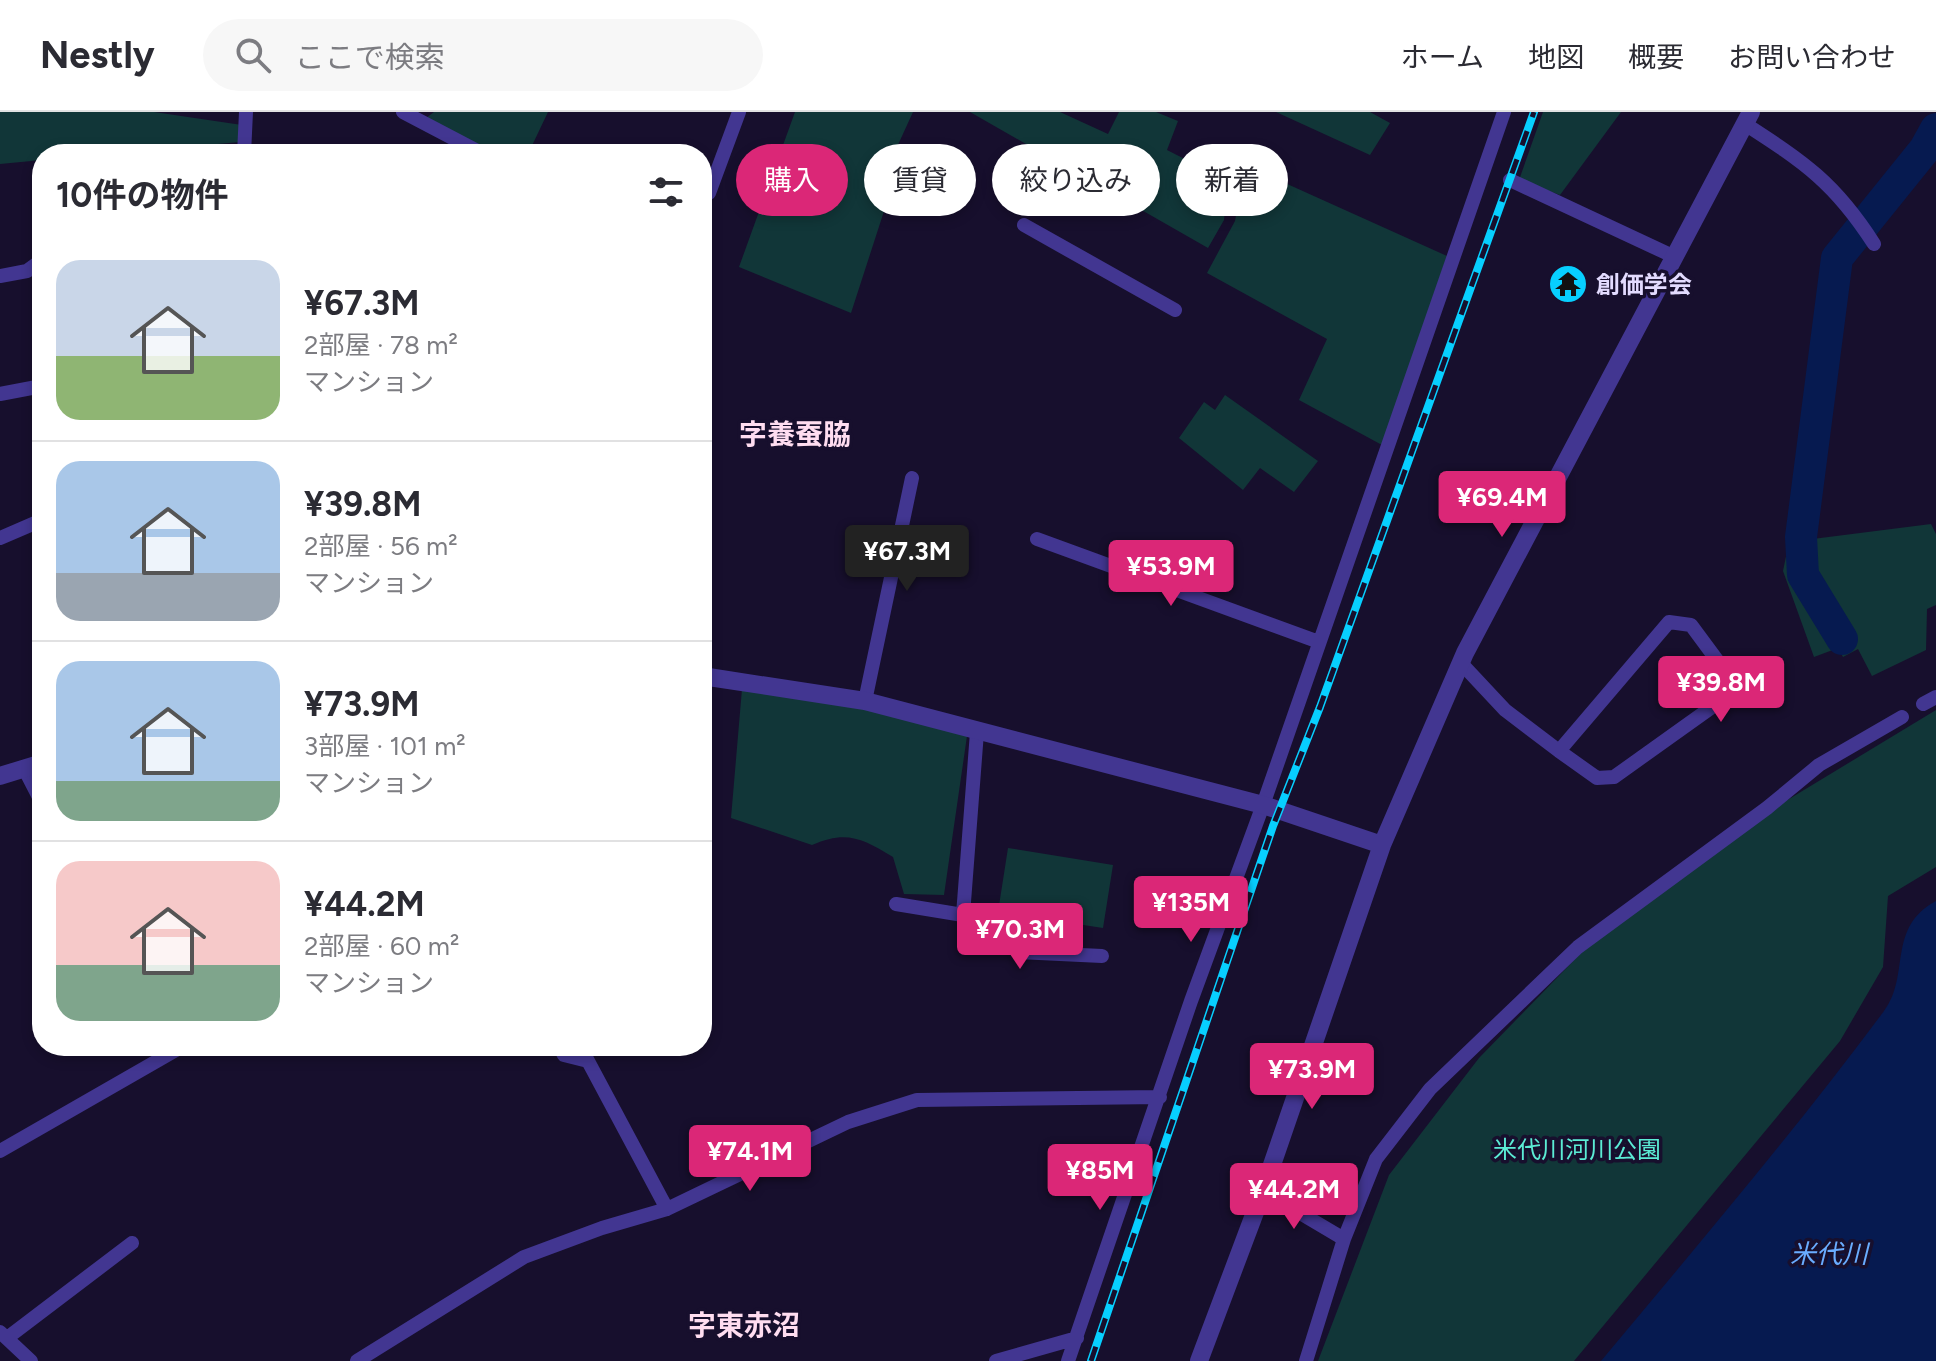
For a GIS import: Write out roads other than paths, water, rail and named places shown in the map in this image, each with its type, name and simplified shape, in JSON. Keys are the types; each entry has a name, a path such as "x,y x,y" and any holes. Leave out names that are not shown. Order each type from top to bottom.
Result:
{"street":[{"path":"244,144 246,112"},
{"path":"712,185 739,112"},
{"path":"1068,1361 1191,1001 1263,805 1504,112"},
{"path":"409,113 465,144"},
{"path":"1199,1361 1263,1191 1382,845 1461,663 1748,118 1812,167 1855,214 1874,244"},
{"path":"1510,180 1675,257"},
{"path":"1024,225 1175,310"},
{"path":"0,276 32,267"},
{"path":"0,394 32,388"},
{"path":"865,701 912,478"},
{"path":"0,538 32,524"},
{"path":"1037,539 1319,642"},
{"path":"1461,663 1505,710 1559,751 1597,778 1614,777 1726,697 1728,675 1691,625 1669,622 1559,751"},
{"path":"712,678 865,701 1263,805 1382,845"},
{"path":"1306,1361 1344,1239 1376,1159 1430,1089 1578,947 1767,808 1819,765 1902,717"},
{"path":"963,915 977,732"},
{"path":"0,776 32,766"},
{"path":"896,904 1013,923 1018,952 1102,956"},
{"path":"0,1151 166,1056"},
{"path":"568,1056 588,1061"},
{"path":"585,1056 667,1209"},
{"path":"357,1361 524,1257 602,1228 667,1209 848,1122 917,1100 1160,1097"},
{"path":"1263,1191 1344,1239"},
{"path":"31,1361 3,1335 132,1243"},
{"path":"996,1361 1077,1338"}],"water":[{"path":"1810,547 1810,574 1818,591 1827,597 1847,636 1836,642 1811,609 1800,585 1796,548"},
{"name":"米代川","path":"1936,901 1936,1361 1601,1361 1780,1145 1884,1011 1892,997 1901,953 1911,925 1921,912"}],"waterway":[{"path":"1842,639 1803,575 1801,537 1837,258 1925,149 1936,129"}],"railway":[{"path":"1091,1361 1273,826 1320,707 1534,112"}],"place":[{"name":"創価学会","path":"1568,284"}],"district":[{"name":"字養蚕脇","path":"795,434"},
{"name":"字東赤沼","path":"744,1325"}],"park label":[{"name":"米代川河川公園","path":"1577,1149"}]}
